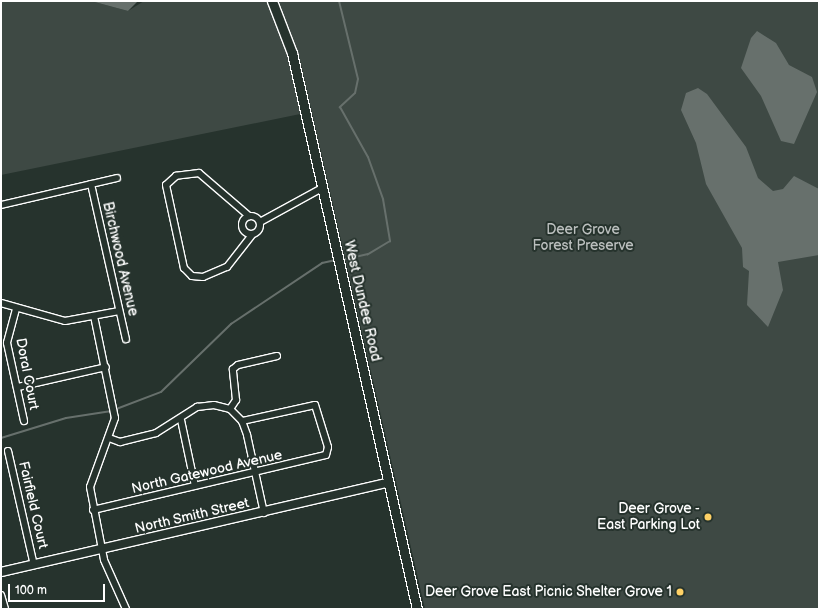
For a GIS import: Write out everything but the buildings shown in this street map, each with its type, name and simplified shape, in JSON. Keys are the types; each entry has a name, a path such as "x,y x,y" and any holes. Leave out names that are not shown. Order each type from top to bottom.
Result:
{"main road":[{"name":"West Dundee Road","path":"272,1 292,53 417,609"}],"street":[{"path":"199,172 249,216 260,222 259,230 252,235 227,267 203,277 192,276 184,268 166,185 176,176 199,172"},
{"path":"1,205 117,178"},
{"name":"Birchwood Avenue","path":"91,184 126,339"},
{"path":"260,222 322,188"},
{"path":"249,216 244,219 242,228 252,235"},
{"path":"1,303 16,309 60,321 94,316 119,310"},
{"name":"Doral Court","path":"16,309 7,343 24,421"},
{"path":"94,316 115,405 110,438 90,486 93,510 103,549 126,609"},
{"path":"230,409 236,400 233,369 238,365 277,356"},
{"path":"18,388 106,367"},
{"path":"110,438 135,440 181,420 197,407 214,405 230,409 242,421 264,512"},
{"name":"North Gatewood Avenue","path":"93,510 254,474 326,454 328,448 315,405 242,421"},
{"path":"181,420 195,486"},
{"name":"Fairfield Court","path":"8,451 34,565"},
{"name":"North Smith Street","path":"1,572 388,483"},
{"path":"1,595 5,609"}],"green space":[{"path":"1,1 91,1 128,11 144,1 270,1 282,28 305,113 1,175"},
{"name":"Deer Grove Forest Preserve","path":"279,1 819,1 819,609 425,609 301,64"}],"shaded area":[{"path":"91,1 138,1 128,11"},
{"path":"757,31 776,43 789,65 812,77 817,92 794,144 781,141 761,96 741,68 751,38"},
{"path":"698,88 707,94 746,147 758,178 773,191 783,189 794,176 819,189 819,255 778,262 783,290 768,327 747,305 749,271 743,267 742,248 706,184 696,143 681,110 686,93"}],"waterway":[{"path":"339,1 358,79 355,93 340,107 368,157 383,199 390,241 368,254 341,260"},
{"path":"1,438 66,418 111,411 161,392 231,324 322,263 336,260"}],"place":[{"name":"Deer Grove - East Parking Lot","path":"708,517"},
{"name":"Deer Grove East Picnic Shelter Grove 1","path":"680,592"}]}
